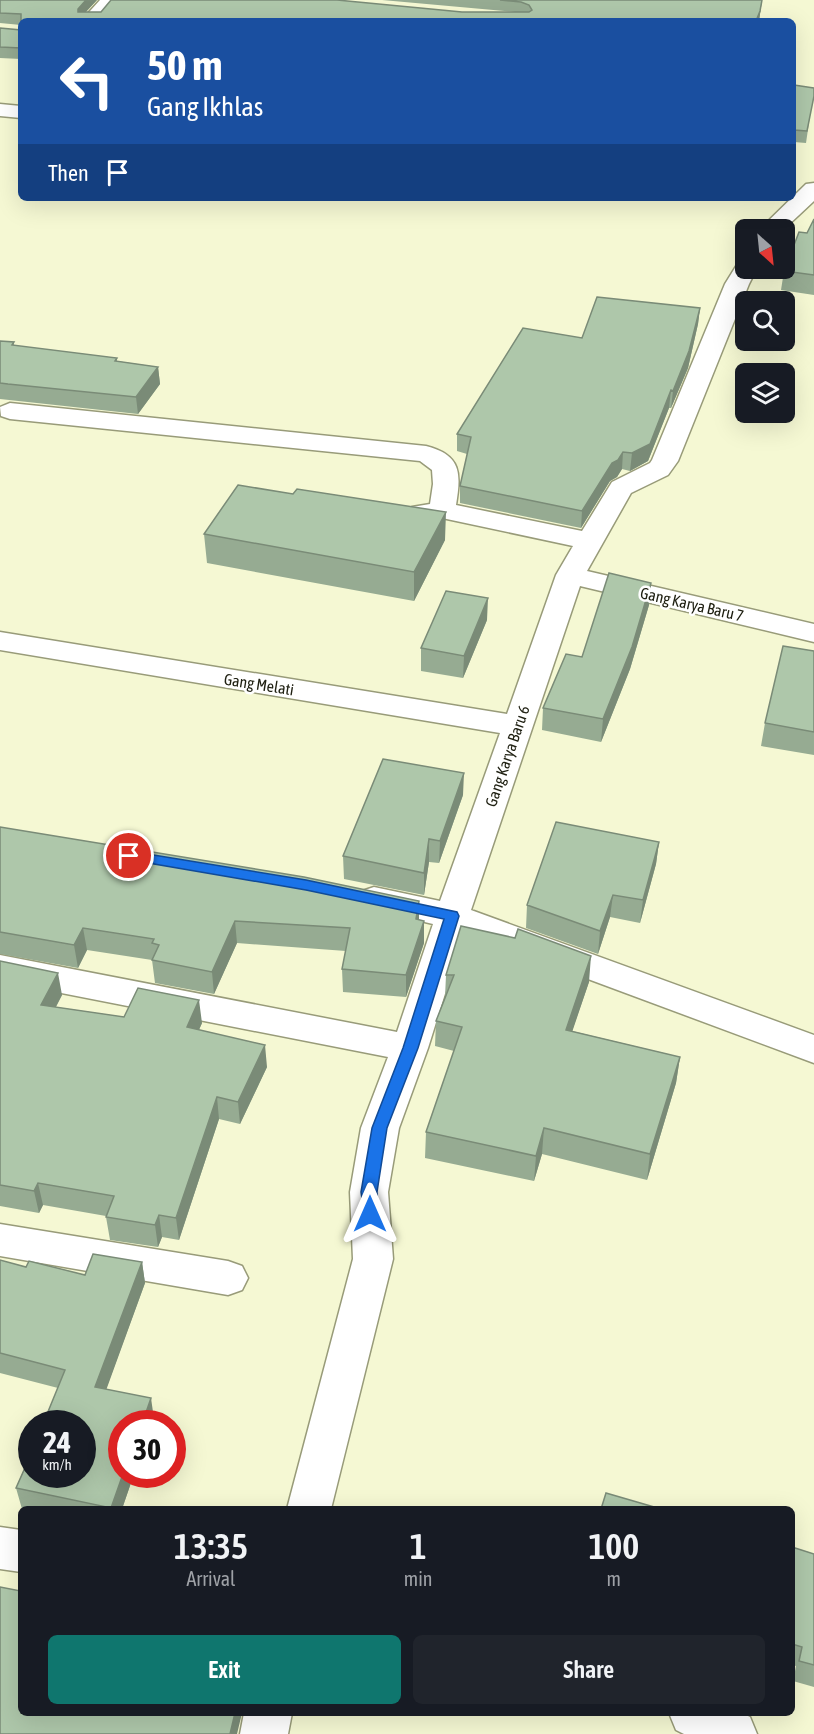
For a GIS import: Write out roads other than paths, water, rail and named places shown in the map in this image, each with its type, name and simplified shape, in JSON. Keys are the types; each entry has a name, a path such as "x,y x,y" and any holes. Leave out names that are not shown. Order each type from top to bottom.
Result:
{"street":[{"path":"93,18 110,0"},
{"path":"0,110 18,112"},
{"path":"782,219 814,189"},
{"name":"Gang Karya Baru 6","path":"310,1506 374,1259 369,1192 380,1128 400,1047 452,916 570,575 621,488 658,469 665,461 740,279"},
{"path":"10,411 426,454 444,464 447,471 442,510"},
{"path":"398,520 442,510 590,542"},
{"name":"Gang Karya Baru 7","path":"570,575 814,633"},
{"name":"Gang Melati","path":"0,641 517,726"},
{"path":"340,892 452,916 814,1049"},
{"path":"0,968 400,1047"},
{"path":"0,1240 228,1278"},
{"path":"0,1548 18,1551"},
{"path":"264,1734 267,1716"},
{"path":"699,1716 733,1734"}]}
